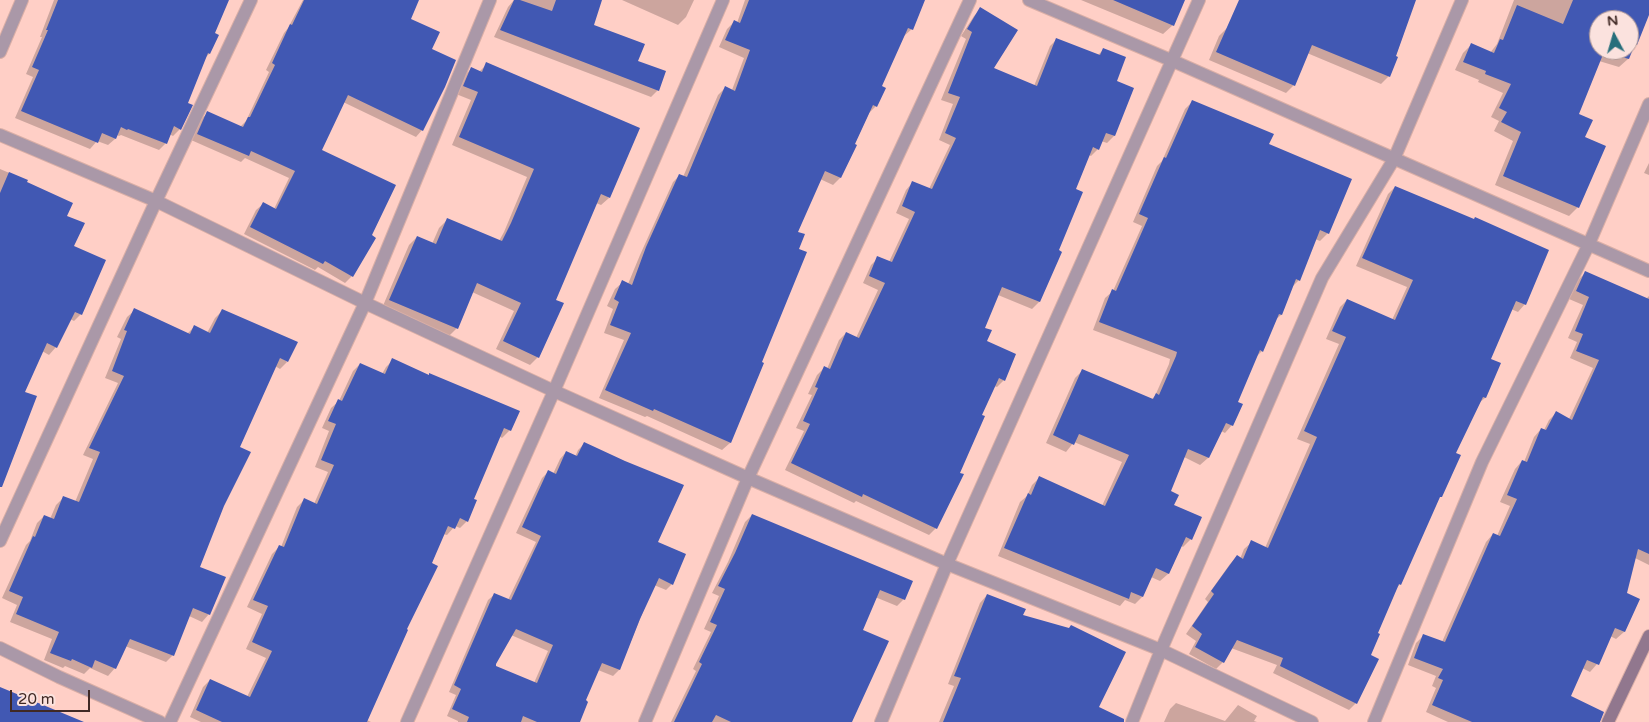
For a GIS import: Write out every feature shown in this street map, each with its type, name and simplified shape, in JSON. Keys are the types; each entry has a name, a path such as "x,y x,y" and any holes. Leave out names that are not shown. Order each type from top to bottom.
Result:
{"street":[{"path":"0,52 22,0"},
{"path":"0,541 156,201 251,0"},
{"path":"170,722 365,303 490,0"},
{"path":"407,722 554,391 723,0"},
{"path":"644,722 748,478 970,0"},
{"path":"1029,0 1173,61 1588,246 1649,271"},
{"path":"881,722 948,564 1199,0"},
{"path":"1132,722 1161,650 1322,278 1394,159 1462,0"},
{"path":"1374,722 1482,462 1588,246 1649,104"},
{"path":"0,135 156,201 365,303 748,478 948,564 1161,650 1312,722"},
{"path":"1608,722 1649,636"},
{"path":"0,648 59,677 160,722"}],"building":[{"path":"58,0 229,0 215,33 219,35 210,54 208,53 188,103 193,105 181,130 174,126 167,144 121,127 116,139 102,133 98,143 21,111 39,70 32,67 48,30 46,30"},
{"path":"304,0 419,0 411,19 440,32 432,49 456,60 423,131 348,95 322,150 396,185 372,235 376,238 353,277 325,261 323,264 250,227 263,202 276,209 295,171 251,151 249,156 197,134 207,111 243,127 248,117 250,117 275,65 272,63 290,24 292,25"},
{"path":"514,0 520,0 552,11 556,0 602,0 594,25 645,44 638,61 666,71 659,91 500,30"},
{"path":"749,0 925,0 913,30 908,28 882,86 886,88 877,107 873,105 841,178 825,171 798,232 805,234 799,249 807,252 731,443 605,390 631,333 610,325 619,302 614,299 622,280 632,285 646,247 679,174 687,177 725,86 735,91 750,50 725,40 734,20 740,23"},
{"path":"1113,0 1185,0 1174,26"},
{"path":"1239,0 1416,0 1390,77 1312,45 1295,86 1216,52"},
{"path":"1573,0 1649,0 1649,15 1639,40 1639,10 1589,10 1589,60 1601,60 1579,114 1593,120 1585,137 1606,146 1579,208 1503,176 1521,132 1501,122 1507,112 1499,108 1511,84 1485,74 1486,71 1463,62 1471,43 1494,53 1500,39 1503,40 1517,5 1563,24"},
{"path":"980,7 1018,30 994,68 1037,86 1056,38 1100,55 1103,48 1126,57 1117,81 1134,88 1115,136 1106,133 1099,150 1093,147 1076,189 1083,192 1059,250 1062,252 1040,302 1002,287 985,328 992,330 987,341 1016,354 1005,381 999,378 982,415 985,416 960,473 964,474 937,529 863,494 862,497 791,463 810,424 803,421 818,388 815,387 824,366 830,369 846,332 859,338 885,283 869,276 877,256 892,262 915,212 902,206 912,181 932,189 956,138 945,133 960,97 948,93 972,32 967,29"},
{"path":"486,62 640,128 610,198 601,194 556,300 564,303 539,358 503,341 521,303 477,283 458,329 389,300 417,236 436,244 447,218 502,241 534,169 459,137 478,92 463,86 471,67 482,72"},
{"path":"1192,100 1274,134 1269,144 1352,179 1329,234 1320,230 1300,281 1296,279 1282,315 1279,314 1263,352 1260,350 1238,402 1243,404 1233,426 1226,423 1209,458 1188,449 1171,491 1179,495 1174,505 1202,517 1192,540 1186,537 1169,574 1156,568 1143,597 1131,592 1129,599 1004,548 1028,493 1031,495 1039,476 1105,506 1129,455 1079,434 1074,445 1053,435 1082,369 1153,399 1156,393 1159,395 1176,356 1177,352 1099,322 1112,289 1116,291 1148,218 1139,214"},
{"path":"9,172 73,203 67,216 85,223 74,246 106,260 82,315 75,312 57,348 47,343 25,392 37,396 2,487 0,487 0,193"},
{"path":"1395,186 1474,219 1475,217 1549,250 1526,305 1516,301 1491,359 1501,363 1486,398 1483,397 1456,453 1461,455 1401,585 1399,584 1378,633 1380,634 1371,655 1379,659 1357,704 1280,666 1283,658 1237,640 1224,663 1195,647 1202,634 1192,626 1214,594 1211,591 1237,555 1243,559 1251,540 1268,548 1317,437 1304,431 1346,337 1332,331 1347,299 1395,320 1413,280 1362,258"},
{"path":"1585,271 1649,299 1649,554 1638,549 1627,593 1640,599 1625,632 1615,628 1599,665 1587,660 1571,696 1604,712 1600,722 1472,722 1432,705 1443,680 1438,678 1443,669 1414,658 1423,634 1445,642 1493,533 1500,536 1517,499 1507,495 1522,460 1527,462 1541,428 1546,430 1556,411 1572,420 1599,360 1576,351 1583,334 1575,331 1589,297 1576,291"},
{"path":"134,308 190,334 194,325 210,333 222,309 298,342 288,362 280,358 240,447 251,452 224,506 200,567 226,577 210,615 193,608 174,656 130,639 116,669 95,660 92,668 72,659 71,661 50,653 59,632 16,614 23,597 9,591 44,515 54,519 63,496 79,502 100,452 89,448 124,376 112,371 127,331 124,330"},
{"path":"392,358 429,375 429,373 520,411 511,431 504,428 474,499 477,500 468,522 460,518 455,529 448,526 432,563 438,566 407,629 367,722 222,722 196,710 210,679 250,697 272,651 252,642 268,606 253,600 279,545 284,547 304,498 317,504 334,465 321,460 336,424 328,421 338,399 342,401 360,363 385,374"},
{"path":"584,442 684,485 658,542 686,554 673,585 659,578 620,670 602,663 586,700 588,702 580,722 537,722 523,716 521,722 467,722 469,717 452,709 461,689 454,685 494,593 511,600 541,536 522,527 548,470 556,474 566,451 577,456","holes":["516,629 553,645 537,683 496,666"]},
{"path":"752,514 913,581 905,600 880,590 863,630 889,641 852,722 731,722 716,715 712,722 674,722 702,664 699,662 717,625 710,622 725,589 718,586"},
{"path":"987,594 1026,609 1023,615 1069,628 1071,625 1126,652 1099,707 1124,719 1124,722 943,722 961,678 954,676"},
{"path":"0,687 84,722 0,722"}]}
